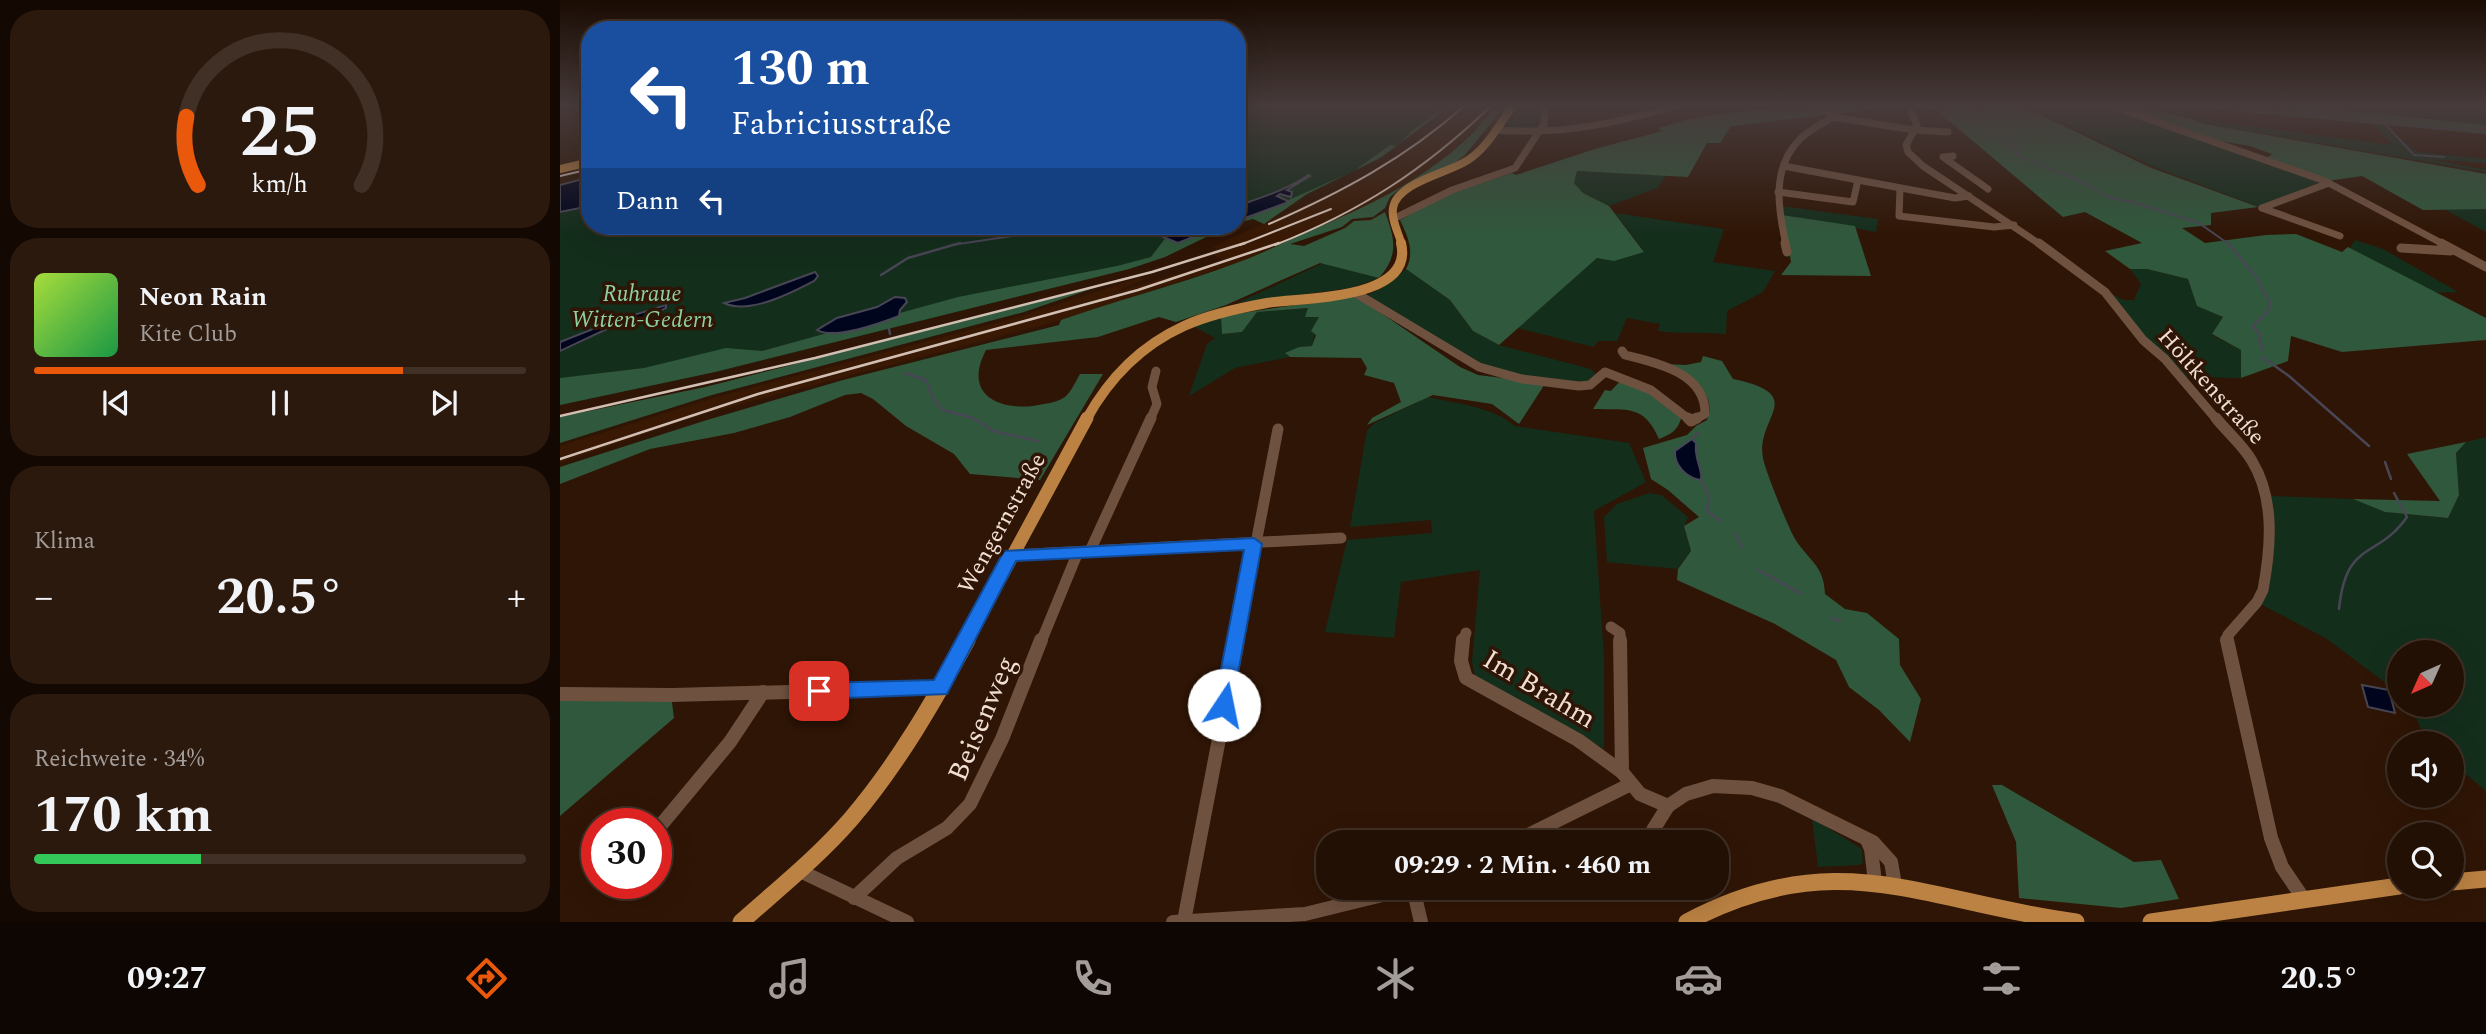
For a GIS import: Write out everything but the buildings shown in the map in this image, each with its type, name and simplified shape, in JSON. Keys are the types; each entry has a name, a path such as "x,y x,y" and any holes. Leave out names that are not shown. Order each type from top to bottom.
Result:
{"main road":[{"path":"1390,278 1400,267 1404,257 1403,242 1393,205 1404,192 1467,160 1478,149"},
{"path":"560,169 581,164"},
{"name":"Wengernstraße","path":"741,922 800,871 851,819 912,738 1097,399 1110,379 1133,356 1180,328 1221,313 1267,303 1354,292 1390,278"},
{"path":"2464,881 2486,879"},
{"path":"1687,922 1723,904 1794,883 1848,880 1875,882 2033,916 2076,922"},
{"path":"2151,922 2387,888"}],"street":[{"path":"1395,218 1442,194 1515,168 1527,149"},
{"path":"1787,252 1778,192 1784,166 1792,149"},
{"name":"Höltkenstraße","path":"1907,149 1923,166 2014,225 2105,292 2143,340 2165,359 2243,449 2266,489 2269,522 2263,590 2257,603 2228,635 2227,640 2271,838 2282,867 2303,898"},
{"path":"2233,149 2329,183 2486,267"},
{"path":"1784,166 1955,198 1988,188 1943,156 1953,156"},
{"path":"1778,192 1853,202 1858,180"},
{"path":"2329,183 2262,208 2340,236"},
{"path":"1900,189 1899,216 1994,227 2014,225"},
{"path":"2401,248 2457,251"},
{"path":"1354,292 1455,355 1498,374 1579,386 1590,385 1604,374 1621,376 1655,390 1691,421 1705,414 1704,400 1690,380 1667,366 1625,355 1622,351"},
{"name":"Beisenweg","path":"854,898 897,858 947,828 970,804 1003,739 1013,708 1084,551 1157,404 1152,387 1156,371"},
{"path":"1184,921 1278,429"},
{"path":"1011,555 1341,538"},
{"path":"1611,627 1620,633 1625,778 1638,794 1668,806"},
{"name":"Im Brahm","path":"1466,633 1461,646 1461,657 1466,678 1578,740 1625,778"},
{"path":"560,694 940,688"},
{"path":"672,814 730,741 763,692"},
{"path":"1535,830 1625,778"},
{"path":"1653,830 1668,806 1686,794 1713,786 1752,788 1795,802 1866,838 1882,849 1891,862 1895,886"},
{"path":"1866,838 1871,849 1875,882"},
{"path":"800,871 907,922"},
{"path":"1173,922 1296,915 1369,900"},
{"path":"1416,900 1421,922"}],"shaded area":[{"path":"1407,149 1454,149 1431,170 1351,215 1240,262 1051,323 704,414 560,463 560,446 713,398 1018,317 1142,277 1145,279 1112,293 1222,261 1210,252 1216,249 1211,247 1238,235 1246,235 1246,231 1341,189 1391,162"}],"green space":[{"path":"1246,149 1392,149 1380,158 1293,201 1246,219"},
{"path":"1384,149 1392,149 1355,170"},
{"path":"1455,149 1470,149 1450,166 1401,188 1390,197 1385,208 1373,217 1352,219 1342,227 1290,244 1304,246 1345,228 1354,221 1371,220 1385,212 1393,246 1390,262 1379,278 1320,263 1226,305 1176,322 1159,317 1098,337 986,350 980,365 981,387 995,401 1006,405 1033,406 1054,402 1067,395 1080,374 1103,374 1040,480 970,474 954,454 906,426 873,399 861,393 845,395 790,417 734,433 650,449 560,484 560,467 843,380 1059,325 1061,320 1248,258 1364,207 1436,165"},
{"path":"1595,149 1704,149 1688,177 1577,171 1574,183 1583,193 1609,206 1644,252 1614,261 1597,258 1499,345 1473,331 1450,300 1406,269 1410,251 1400,220 1445,195 1512,173 1516,175"},
{"path":"1982,149 2112,149 2149,167 2258,207 2211,213 2211,225 2182,228 2205,243 2296,234 2342,252 2348,247 2486,318 2486,340 2342,352 2291,336 2288,361 2241,378 2241,350 2212,334 2223,317 2197,306 2188,279 2147,269 2130,269 2105,251 2142,243 2085,212 2063,217"},
{"path":"2117,149 2230,149 2322,181 2259,207 2152,166"},
{"path":"2258,149 2345,149 2486,174 2486,209 2423,210 2362,176 2327,181 2266,158 2272,154"},
{"path":"2353,149 2413,149 2417,152 2486,159 2486,163 2429,159 2486,172"},
{"path":"1577,171 1667,175 1657,188 1609,206 1583,193 1574,183"},
{"path":"1350,173 1307,194 1264,224 1246,219"},
{"path":"1781,206 1878,219 1876,232 1782,215"},
{"name":"Ruhraue Witten-Gedern","path":"581,207 581,235 1210,235 1129,269 715,372 560,405 560,212"},
{"path":"2444,209 2486,209 2486,232"},
{"path":"1615,213 1724,229 1713,262 1775,271 1763,292 1727,311 1726,334 1658,331 1660,324 1627,318 1617,341 1598,341 1594,347 1517,328 1597,258 1614,260 1644,251"},
{"path":"1782,215 1855,226 1871,276 1781,275 1791,262"},
{"path":"1168,235 1210,235 1165,257 1129,269 715,372 560,405 560,378 644,368 726,348 762,351 958,297 1151,257"},
{"path":"2355,240 2383,249 2458,292 2433,293 2350,248"},
{"path":"1323,263 1379,278 1351,288 1237,303"},
{"path":"1406,269 1450,300 1473,331 1499,345 1591,369 1596,374 1595,379 1587,382 1540,380 1476,364 1366,296 1388,284"},
{"path":"2130,269 2147,269 2188,279 2197,305 2223,317 2212,335 2241,350 2241,378 2183,377 2144,339 2107,291 2123,300 2134,300 2141,284"},
{"path":"1100,286 1024,312 712,395 560,443 560,417 705,387"},
{"path":"1356,296 1460,367 1478,375 1544,383 1543,387 1519,424 1492,404 1433,395 1367,425 1372,418 1401,402 1394,383 1364,375 1367,368 1361,358 1290,357 1285,353 1299,347 1312,346 1316,335 1311,331 1319,317 1305,317 1308,308 1257,312 1242,332 1222,334 1221,316"},
{"path":"1308,308 1319,317 1312,346 1299,347 1286,354 1290,357 1235,368 1189,396 1207,344 1215,338 1193,326 1221,316 1223,334 1242,332 1257,312"},
{"path":"1703,356 1722,361 1733,379 1756,385 1769,392 1774,400 1774,409 1763,443 1763,458 1777,499 1795,539 1819,570 1825,594 1845,609 1867,613 1899,639 1900,665 1921,699 1910,742 1879,710 1849,687 1836,660 1775,624 1677,580 1678,569 1691,551 1684,526 1699,517 1651,479 1643,448 1687,435 1707,420 1710,410 1705,393 1691,379 1665,364 1686,365 1701,362"},
{"path":"1622,379 1633,382 1679,413 1681,419 1670,434 1659,439 1647,420 1633,411 1593,409 1605,390 1611,391"},
{"path":"1428,397 1485,410 1515,426 1629,443 1646,482 1594,511 1604,658 1604,749 1475,676 1472,662 1480,570 1401,582 1394,638 1325,632 1347,540 1432,533 1431,520 1350,527 1367,430 1375,423"},
{"path":"2486,437 2486,791 2464,773 2464,731 2424,731 2416,718 2464,718 2464,640 2387,640 2387,684 2327,639 2262,605 2268,588 2272,496 2353,499 2385,512 2448,518 2459,495 2456,453 2466,442"},
{"path":"2466,442 2456,453 2459,495 2448,518 2385,512 2353,499 2440,501 2407,454"},
{"path":"1649,493 1661,495 1688,517 1684,527 1691,551 1677,569 1607,562 1604,517 1617,504"},
{"path":"671,695 674,718 560,816 560,698"},
{"path":"1992,785 2002,785 2134,862 2161,860 2179,899 2121,908 2019,898 2016,842"},
{"path":"1812,818 1862,849 1863,863 1818,867"}],"water":[{"path":"1310,176 1287,190 1292,192 1291,197 1280,194 1277,196 1288,201 1286,203 1246,218 1246,203"},
{"path":"581,179 581,208 560,212 560,185"},
{"path":"1158,235 1198,235 1178,243"},
{"path":"815,272 818,276 814,281 770,301 745,306 724,303 745,298"},
{"path":"895,297 905,298 907,302 900,310 899,316 846,332 825,333 817,330 837,318 877,307"},
{"path":"666,305 666,308 648,317 611,327 560,351 560,342 608,323"},
{"path":"1692,439 1696,443 1701,480 1682,470 1675,456 1675,451"},
{"path":"2362,685 2387,690 2387,711 2368,707"}],"waterway":[{"path":"2011,149 2015,153"},
{"path":"2015,153 2016,149"},
{"path":"2408,149 2414,155 2444,157"},
{"path":"2015,153 2084,183 2107,197 2133,202 2199,223 2229,244"},
{"path":"954,245 1012,235"},
{"path":"954,245 960,243"},
{"path":"2229,244 2256,277 2270,303 2268,311 2253,326 2261,337 2259,340 2263,350"},
{"path":"881,275 908,258 954,245"},
{"path":"889,329 890,334"},
{"path":"2262,357 2289,376 2369,446"},
{"path":"905,373 926,380 934,400 943,410 973,418 993,431 1038,441"},
{"path":"1692,439 1698,433"},
{"path":"2385,462 2391,479"},
{"path":"1701,480 1709,496 1707,511 1721,521"},
{"path":"2339,609 2348,571 2356,560 2385,540 2407,517 2394,493"},
{"path":"1735,533 1742,547"},
{"path":"1758,570 1802,594"},
{"path":"1832,618 1840,621"}],"railway":[{"path":"1269,224 1321,200 1409,149"},
{"path":"1275,245 1363,203 1442,149"},
{"path":"560,176 581,171"},
{"path":"1240,245 1331,209"},
{"path":"560,416 815,358 1152,272 1245,243"},
{"path":"560,459 758,394 1138,290 1279,243"}],"route":[{"path":"819,691 940,688 1011,555 1254,544 1224,705"}]}
